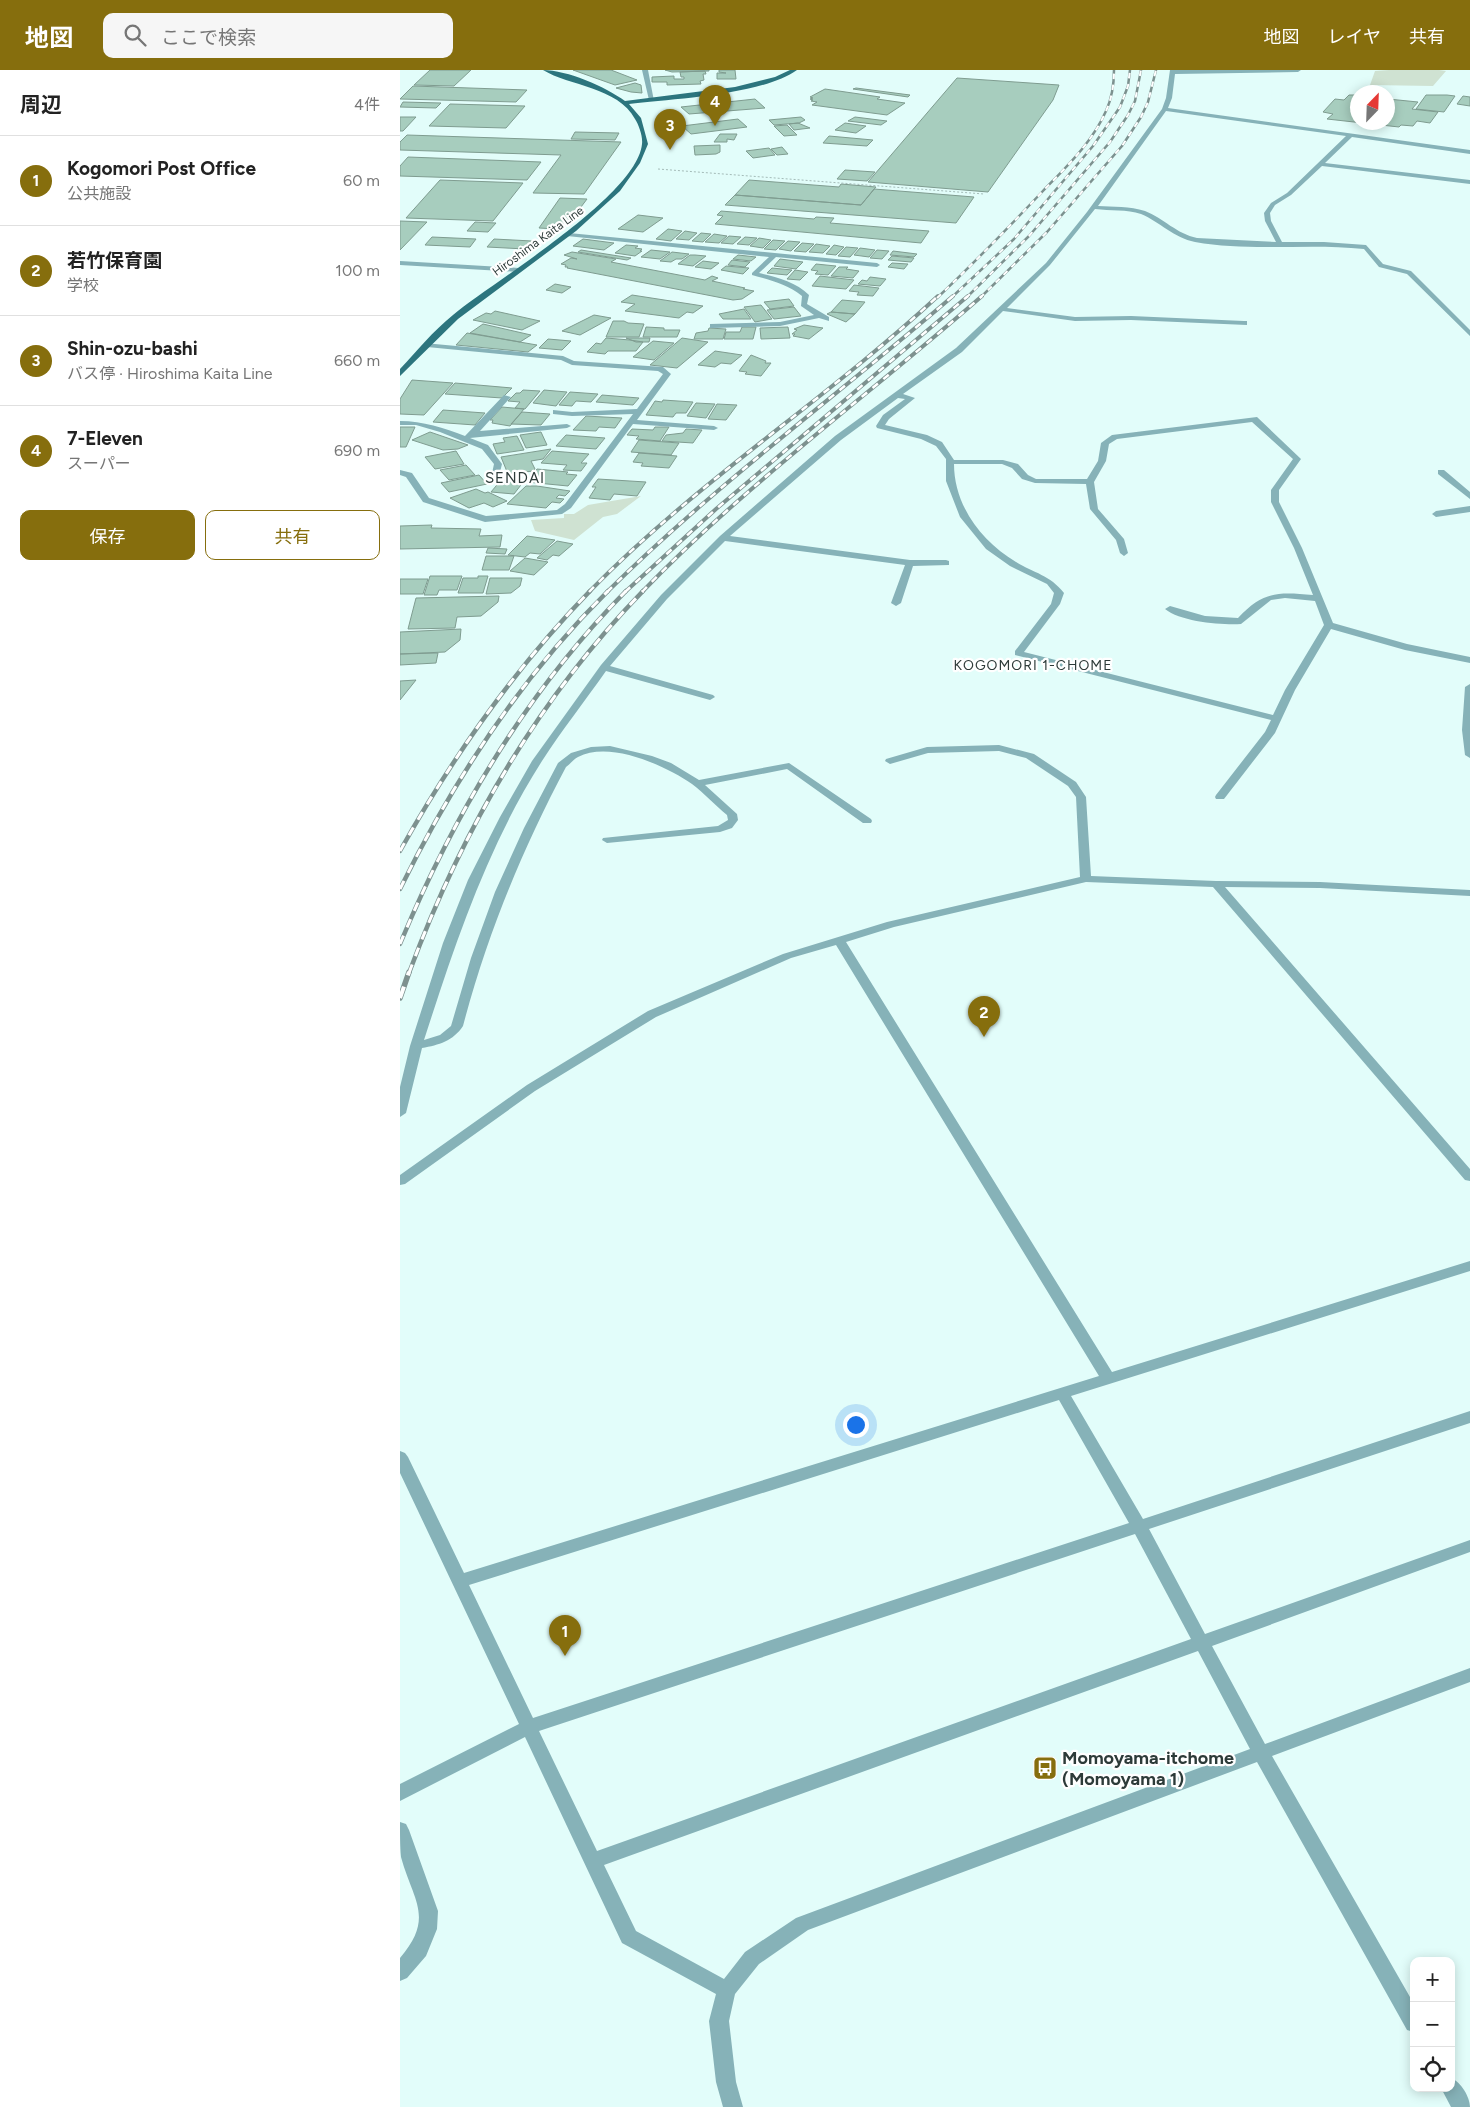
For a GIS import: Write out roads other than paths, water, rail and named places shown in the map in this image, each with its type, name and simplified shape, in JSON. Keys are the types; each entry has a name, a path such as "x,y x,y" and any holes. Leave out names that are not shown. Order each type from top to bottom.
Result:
{"main road":[{"name":"Hiroshima Kaita Line","path":"400,374 454,318 569,235 600,210 617,192 642,154 645,142 638,118 625,103 583,83 546,70"},
{"path":"625,103 754,85 779,78 794,70"}],"street":[{"path":"645,70 652,100"},
{"path":"400,1113 416,1046 449,943 474,880 501,826 537,761 572,709 604,667 664,597 723,538 838,438 959,350 1048,264 1093,208 1165,109 1173,71 1298,70"},
{"path":"1165,109 1470,152"},
{"path":"1280,243 1268,221 1267,213 1273,204 1289,194 1351,135"},
{"path":"1320,164 1470,182"},
{"path":"1093,208 1142,213 1181,237 1196,240 1220,243 1345,244 1366,247 1382,266 1409,272 1469,333"},
{"path":"569,235 877,265"},
{"path":"713,326 765,326 823,317 803,305 806,294 798,288 779,280 754,274 776,254"},
{"path":"400,263 519,270"},
{"path":"1001,309 1075,319 1131,318 1244,323"},
{"path":"400,472 409,475 426,500 485,519 559,512 568,506 667,374 660,369 572,363 563,358 427,345"},
{"path":"897,395 911,398 886,417 880,426 924,436 939,444 950,459 950,481 962,515 989,547 1013,564 1050,582 1059,593 1055,604 1018,653 1277,719"},
{"path":"473,434 507,397"},
{"path":"556,412 572,414 639,411"},
{"path":"1124,553 1120,539 1094,509 1090,482 1102,461 1105,443 1115,437 1254,419 1296,459 1275,490 1275,502 1320,598 1329,625 1290,690 1270,733 1220,797"},
{"path":"632,422 714,428"},
{"path":"400,423 416,423 443,430 485,447 498,464 495,478"},
{"path":"462,438 473,434 567,426"},
{"path":"950,462 1003,462 1015,466 1025,477 1035,481 1090,482"},
{"path":"1441,472 1470,496"},
{"path":"1436,514 1470,509"},
{"path":"723,538 910,562 946,563"},
{"path":"896,603 910,562"},
{"path":"1170,609 1202,620 1222,622 1240,620 1253,606 1265,598 1284,595 1320,598"},
{"path":"1329,625 1405,647 1470,660"},
{"path":"604,667 710,697"},
{"path":"1470,687 1466,730 1470,755"},
{"path":"890,760 927,750 999,748 1030,756 1072,784 1081,797 1086,880"},
{"path":"416,1046 444,1039 453,1033 457,1026 484,935 507,877 533,818 562,765 568,758 590,749 617,750 668,766 697,783 732,814 733,820 728,826 720,829 607,840"},
{"path":"697,783 790,766 867,821"},
{"path":"400,1180 531,1088 652,1014 787,956 891,924 1086,880 1320,885 1470,893"},
{"path":"1216,884 1470,1178"},
{"path":"838,940 1108,1378"},
{"path":"460,1581 1470,1266"},
{"path":"1062,1393 1139,1526 1261,1753 1410,2016"},
{"path":"400,1793 529,1727 1470,1418"},
{"path":"400,1457 629,1937 726,1990"},
{"path":"593,1861 1470,1546"},
{"path":"733,2107 726,2082 719,2021 726,1990 752,1958 802,1924 1470,1675"},
{"path":"400,1830 429,1911 428,1929 419,1950 400,1972"},
{"path":"1453,2092 1462,2107"}],"railway":[{"path":"937,298 1069,164 1086,144 1100,123 1108,106 1114,80 1114,70"},
{"path":"951,298 1014,239 1093,146 1120,107 1128,86 1130,70"},
{"path":"966,298 1029,236 1110,142 1135,101 1141,70"},
{"path":"980,298 1047,232 1122,146 1141,117 1148,102 1156,70"},
{"path":"590,591 673,514 851,371 938,296"},
{"path":"607,592 734,477 953,296"},
{"path":"625,592 716,509 968,296"},
{"path":"643,591 682,552 765,477 982,296"},
{"path":"400,851 441,781 510,682 590,591"},
{"path":"409,973 453,869 478,819 506,770 569,676 643,591"},
{"path":"400,889 443,808 492,731 546,658 607,592"},
{"path":"400,944 444,848 496,757 556,670 625,592"},
{"path":"400,998 409,972"}],"place":[{"name":"7-Eleven","path":"715,126"},
{"name":"Shin-ozu-bashi","path":"670,150"},
{"name":"若竹保育園","path":"984,1037"},
{"name":"Kogomori Post Office","path":"565,1656"},
{"name":"Momoyama-itchome (Momoyama 1)","path":"1045,1768"}],"district":[{"name":"SENDAI","path":"515,478"},
{"name":"KOGOMORI 1-CHOME","path":"1033,665"}]}
